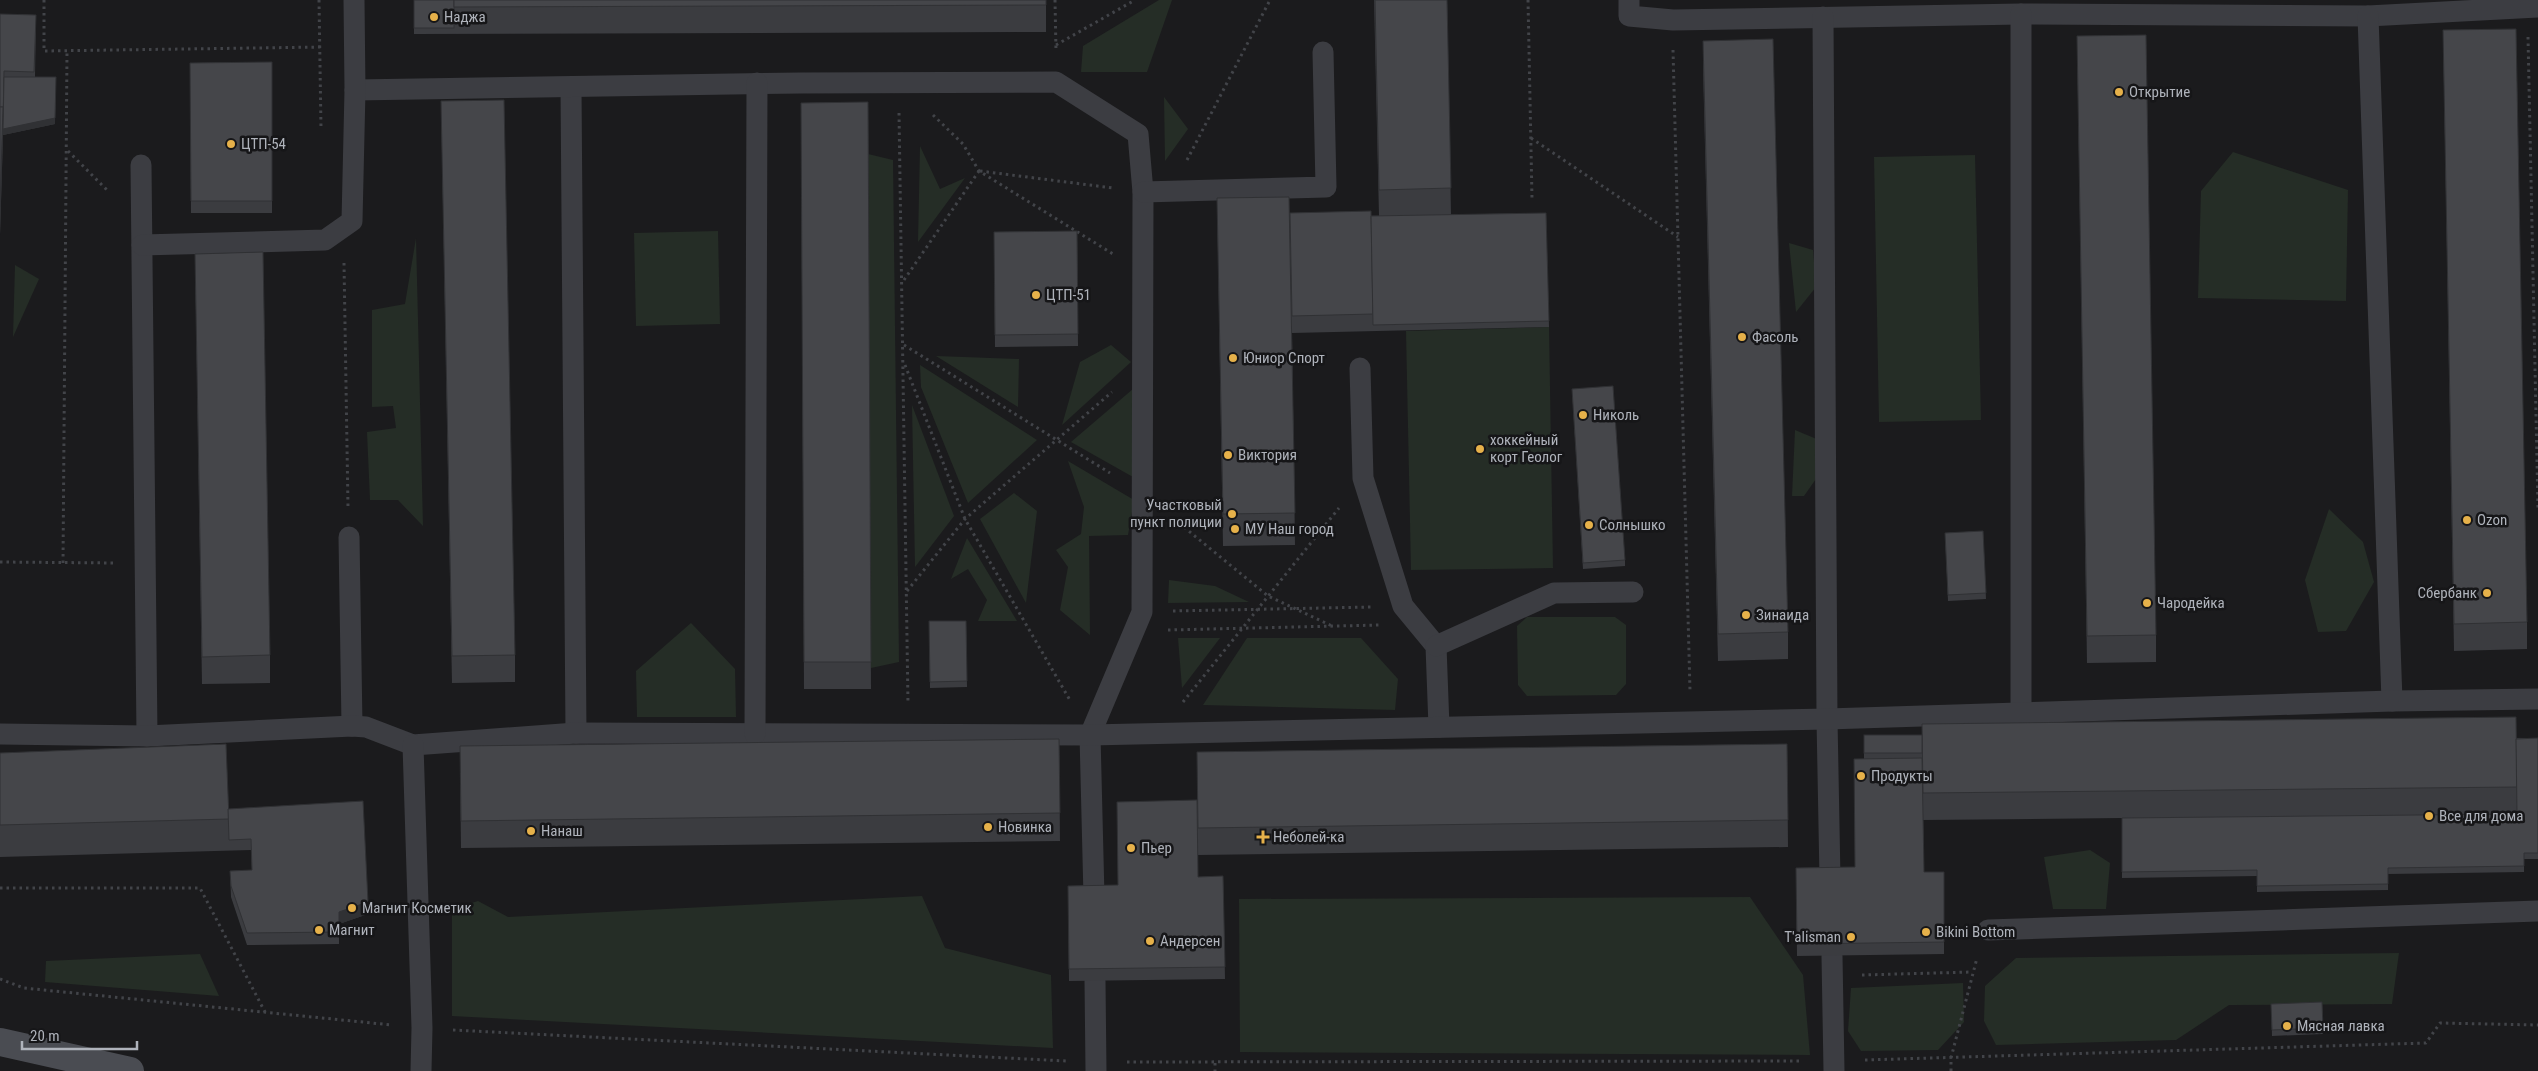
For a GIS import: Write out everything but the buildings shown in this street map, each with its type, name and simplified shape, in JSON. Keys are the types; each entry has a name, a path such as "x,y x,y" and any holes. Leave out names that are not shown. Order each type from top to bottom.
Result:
{"main road":[{"path":"0,1042 130,1071"}],"lane":[{"path":"142,246 325,240 352,221 355,90 354,0"},
{"path":"1629,0 1629,16 1673,20 2021,14 2368,16 2533,8"},
{"path":"2021,14 2021,714"},
{"path":"2368,16 2392,701"},
{"path":"1823,17 1827,719 1830,879"},
{"path":"1143,192 1326,187 1323,52"},
{"path":"355,90 571,88 757,83 1056,82 1138,134 1143,192 1143,363 1138,622 1090,734 1094,898"},
{"path":"755,734 757,83"},
{"path":"571,88 576,733"},
{"path":"141,164 147,736"},
{"path":"1360,368 1363,478 1403,606 1436,646 1439,727"},
{"path":"349,537 352,726"},
{"path":"1436,646 1554,593 1633,592"},
{"path":"0,734 147,736 352,726 366,727 413,745 576,733 1158,733 1827,719 2392,701 2538,699"},
{"path":"413,745 422,1028 421,1071"},
{"path":"1988,930 2538,911"},
{"path":"1832,965 1834,1066"},
{"path":"1095,981 1096,1067"}],"path":[{"path":"44,0 44,51 320,47 355,50"},
{"path":"319,0 320,134"},
{"path":"1055,0 1056,82"},
{"path":"1056,45 1135,0"},
{"path":"1171,192 1270,0"},
{"path":"1528,0 1532,199"},
{"path":"2533,8 2538,509"},
{"path":"1673,20 1691,722"},
{"path":"63,563 68,151 67,52"},
{"path":"899,82 963,144 979,171 1143,273"},
{"path":"899,82 904,281 909,734"},
{"path":"1531,138 1678,237"},
{"path":"68,151 142,224"},
{"path":"979,171 1143,192"},
{"path":"904,281 979,171"},
{"path":"344,228 349,537"},
{"path":"904,362 966,519 1090,734"},
{"path":"907,592 966,519 1058,441 1143,363"},
{"path":"1158,733 1363,478"},
{"path":"0,562 145,563"},
{"path":"1138,622 1257,610 1403,606"},
{"path":"1138,622 1243,627 1419,625"},
{"path":"0,888 200,888 265,1012"},
{"path":"1951,1071 1951,1058 1972,972 1988,930"},
{"path":"1832,965 1972,972"},
{"path":"0,979 24,988 422,1028 1096,1067 1214,1062 1834,1066 1951,1058 2426,1043 2440,1023 2538,1025"},
{"path":"1214,1062 1215,1071"}],"shaded area":[{"path":"1159,0 1172,0 1147,72 1081,72 1083,46"},
{"path":"1164,97 1188,129 1165,161"},
{"path":"920,146 940,189 965,178 918,242"},
{"path":"2233,152 2348,190 2346,301 2198,298 2201,191"},
{"path":"868,154 893,160 899,662 871,668"},
{"path":"1975,155 1981,420 1879,422 1874,157"},
{"path":"718,231 720,324 636,326 634,233"},
{"path":"416,238 423,526 398,500 370,500 367,432 396,428 393,406 372,407 372,310 405,304"},
{"path":"1789,243 1813,250 1816,287 1796,312"},
{"path":"15,265 39,279 13,337"},
{"name":"хоккейный корт Геолог","path":"1549,327 1553,568 1411,570 1406,331"},
{"path":"1111,345 1131,362 1062,425 1080,362"},
{"path":"936,356 1019,359 1018,407"},
{"path":"920,365 1037,440 968,503 921,387"},
{"path":"1133,389 1133,477 1071,442"},
{"path":"912,405 954,516 915,567"},
{"path":"1795,430 1819,440 1818,476 1804,496 1792,496"},
{"path":"1068,461 1134,500 1128,535 1089,536 1090,635 1060,610 1068,567 1056,550 1081,534 1084,507"},
{"path":"1014,493 1037,511 1026,603 980,519"},
{"path":"2329,509 2363,542 2374,582 2346,631 2318,632 2305,580"},
{"path":"967,538 1017,621 978,621 987,600 968,569 951,579"},
{"path":"1169,580 1215,586 1249,602 1168,603"},
{"path":"1527,617 1615,617 1626,625 1626,684 1616,695 1527,696 1518,685 1517,626"},
{"path":"691,623 735,669 736,717 637,717 636,671"},
{"path":"1178,638 1220,638 1182,688"},
{"path":"1247,638 1361,638 1398,679 1395,710 1203,705"},
{"path":"2090,850 2110,863 2106,909 2053,909 2044,857"},
{"path":"922,896 945,948 1051,975 1053,1048 452,1016 452,909 478,901 508,917"},
{"path":"1750,897 1803,975 1810,1055 1240,1052 1239,899"},
{"path":"2399,953 2392,1004 2229,1005 2176,1040 1996,1045 1984,1021 1985,986 2016,958"},
{"path":"200,954 219,996 45,982 46,961"},
{"path":"1963,983 1964,1022 1938,1050 1861,1051 1848,1031 1851,988"}],"place":[{"name":"Наджа","path":"434,17"},
{"name":"Открытие","path":"2119,92"},
{"name":"ЦТП-54","path":"231,144"},
{"name":"ЦТП-51","path":"1036,295"},
{"name":"Фасоль","path":"1742,337"},
{"name":"Юниор Спорт","path":"1233,358"},
{"name":"Николь","path":"1583,415"},
{"name":"хоккейный корт Геолог","path":"1480,449"},
{"name":"Виктория","path":"1228,455"},
{"name":"Участковый пункт полиции","path":"1232,514"},
{"name":"Ozon","path":"2467,520"},
{"name":"Солнышко","path":"1589,525"},
{"name":"МУ Наш город","path":"1235,529"},
{"name":"Сбербанк","path":"2487,593"},
{"name":"Чародейка","path":"2147,603"},
{"name":"Зинаида","path":"1746,615"},
{"name":"Продукты","path":"1861,776"},
{"name":"Все для дома","path":"2429,816"},
{"name":"Новинка","path":"988,827"},
{"name":"Нанаш","path":"531,831"},
{"name":"Неболей-ка","path":"1263,837"},
{"name":"Пьер","path":"1131,848"},
{"name":"Магнит Косметик","path":"352,908"},
{"name":"Магнит","path":"319,930"},
{"name":"Bikini Bottom","path":"1926,932"},
{"name":"T'alisman","path":"1851,937"},
{"name":"Андерсен","path":"1150,941"},
{"name":"Мясная лавка","path":"2287,1026"}]}
